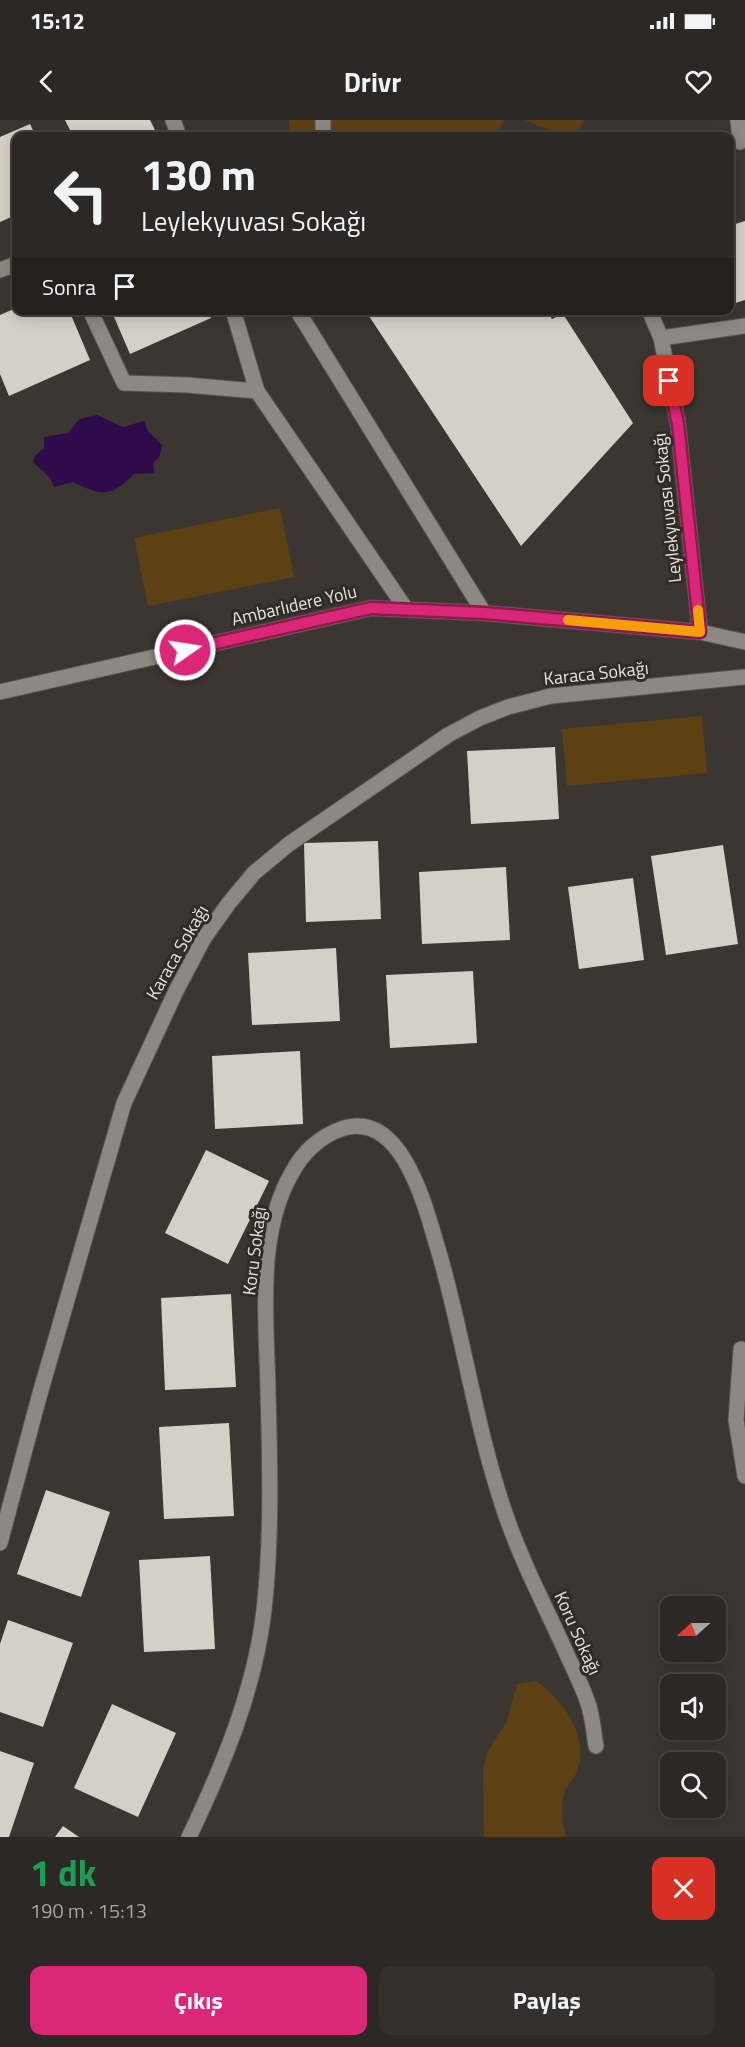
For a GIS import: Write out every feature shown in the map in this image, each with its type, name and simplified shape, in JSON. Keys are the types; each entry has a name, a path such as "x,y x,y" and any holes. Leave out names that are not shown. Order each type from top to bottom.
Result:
{"street":[{"path":"738,120 738,144"},
{"path":"92,315 124,383 257,391"},
{"path":"234,315 257,391 406,609"},
{"path":"300,315 484,613"},
{"name":"Leylekyuvası Sokağı","path":"651,315 661,339 678,424 700,632"},
{"path":"661,339 745,326"},
{"name":"Ambarlıdere Yolu","path":"0,692 371,608 484,613 700,632 745,642"},
{"name":"Karaca Sokağı","path":"0,1543 39,1397 124,1103 143,1057 199,948 235,895 254,873 289,844 448,735 480,718 508,707 551,696 745,677"},
{"name":"Koru Sokağı","path":"189,1837 214,1785 240,1713 254,1667 264,1612 268,1540 266,1297 270,1244 279,1201 293,1169 312,1146 333,1132 351,1126 367,1124 382,1132 394,1145 416,1180 453,1300 485,1448 505,1514 589,1708 596,1746"},
{"path":"741,1349 736,1420 745,1476"}],"shaded area":[{"path":"289,120 504,120 499,132 290,132"},
{"path":"524,120 584,120 579,132 554,132"},
{"path":"97,415 123,427 144,421 148,431 162,445 160,456 153,463 154,473 134,474 119,487 105,492 91,490 73,482 54,487 50,478 33,462 35,456 44,448 44,437 68,433 79,419"},
{"path":"280,508 294,577 148,606 134,538"},
{"path":"702,716 707,773 567,786 562,729"},
{"path":"536,1681 556,1698 564,1709 577,1733 580,1745 577,1771 564,1793 562,1805 566,1837 484,1837 483,1771 487,1753 507,1721 517,1684"}],"building":[{"path":"65,120 150,120 156,132 71,132"},
{"path":"30,124 34,132 12,132 12,217 0,222 0,137"},
{"path":"745,221 745,300 734,303 734,224"},
{"path":"12,310 12,315 71,315 90,360 9,396 0,374 0,315"},
{"path":"113,315 210,315 211,318 130,354"},
{"path":"368,315 549,315 552,319 564,315 633,423 521,546"},
{"path":"555,747 559,819 471,824 467,751"},
{"path":"378,841 381,919 306,922 304,843"},
{"path":"723,845 738,944 666,955 651,856"},
{"path":"506,867 510,940 422,944 419,872"},
{"path":"633,878 644,960 579,969 568,887"},
{"path":"336,948 340,1021 252,1025 248,953"},
{"path":"473,971 477,1043 390,1048 386,975"},
{"path":"300,1051 303,1124 215,1129 212,1056"},
{"path":"206,1150 269,1181 228,1264 165,1233"},
{"path":"231,1294 236,1387 165,1390 161,1298"},
{"path":"229,1423 234,1516 164,1519 159,1427"},
{"path":"46,1490 110,1512 81,1597 17,1574"},
{"path":"210,1556 215,1649 144,1652 139,1560"},
{"path":"8,1620 73,1643 43,1727 0,1712 0,1644"},
{"path":"112,1704 176,1733 138,1817 74,1788"},
{"path":"0,1751 34,1763 9,1837 0,1837"},
{"path":"63,1826 79,1837 55,1837"}],"slow traffic":[{"path":"568,620 700,632 698,610"}],"route":[{"path":"185,650 371,608 484,613 700,632 678,424 669,381"}]}
